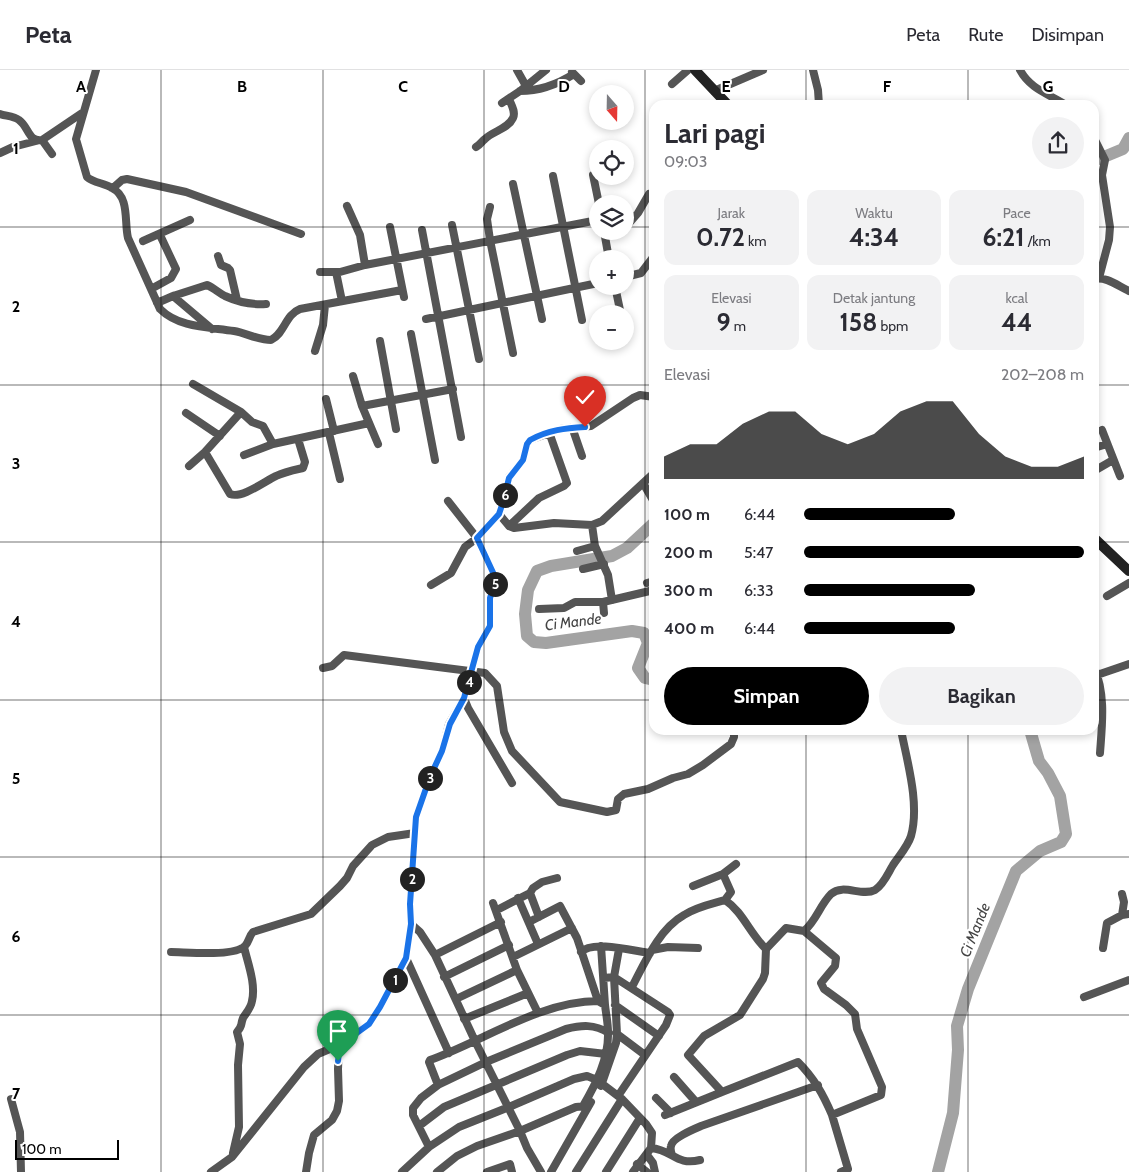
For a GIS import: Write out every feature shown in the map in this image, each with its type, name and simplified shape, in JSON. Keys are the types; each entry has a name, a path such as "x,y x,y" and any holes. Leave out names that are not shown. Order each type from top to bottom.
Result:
{"main road":[{"path":"695,70 723,100"},
{"path":"1099,543 1129,571"}],"street":[{"path":"96,70 76,139 87,177 92,181 113,188 119,194 127,217 126,230 128,238 160,309 168,316 190,324 212,329 235,331 264,340 271,340 279,334 295,311 342,301 403,294 390,227"},
{"path":"518,70 523,88"},
{"path":"476,147 513,119 514,112 506,101 546,70"},
{"path":"672,84 688,70"},
{"path":"714,91 763,70"},
{"path":"813,70 819,100"},
{"path":"1020,70 1027,81 1036,89 1057,100"},
{"path":"523,88 531,91 546,87 561,81 572,72 582,82"},
{"path":"0,153 13,147 39,140 82,113"},
{"path":"0,114 18,118 24,124 30,136 39,140 52,154"},
{"path":"1099,148 1103,156 1102,175 1110,232 1099,268"},
{"path":"553,176 582,320"},
{"path":"113,188 122,180 127,179 186,192 301,234"},
{"path":"513,184 542,319"},
{"path":"634,218 649,194"},
{"path":"347,206 360,235 366,265"},
{"path":"490,207 487,219 490,240 513,353"},
{"path":"143,241 190,220"},
{"path":"320,272 336,272 589,222"},
{"path":"452,224 479,359"},
{"path":"422,230 461,437"},
{"path":"151,289 171,278 176,269 160,235"},
{"path":"218,256 221,265 230,270 237,300"},
{"path":"634,275 641,273 649,263"},
{"path":"336,272 342,301"},
{"path":"1099,279 1129,291"},
{"path":"157,303 207,285 224,296 248,304 266,304"},
{"path":"426,319 589,285"},
{"path":"173,296 212,329"},
{"path":"315,351 323,325 324,306"},
{"path":"411,334 435,460"},
{"path":"380,341 396,429"},
{"path":"353,376 362,406 378,444"},
{"path":"193,384 241,412 252,422 263,426 273,444"},
{"path":"362,406 453,389"},
{"path":"431,586 451,573 465,547 477,538 499,514 509,478 523,460 527,444 530,440 549,432 596,424 624,403 640,395 649,396"},
{"path":"326,399 340,479"},
{"path":"186,412 220,436"},
{"path":"189,466 206,452 241,412"},
{"path":"244,456 273,444 369,423"},
{"path":"572,427 582,456"},
{"path":"1102,430 1120,476"},
{"path":"509,526 539,498 567,483 549,432"},
{"path":"206,452 230,494 235,495 259,486 275,476 303,468 305,462 298,439"},
{"path":"1099,446 1107,444"},
{"path":"1099,468 1113,460"},
{"path":"499,514 509,526 518,528 554,523 592,525 602,521 649,478"},
{"path":"643,483 649,493"},
{"path":"211,1172 232,1157 304,1067 318,1054 340,1045 369,1024 406,958 411,924 410,904 416,817 442,751 450,724 464,698 478,647 490,626 490,598 496,579 477,538 448,501"},
{"path":"592,525 597,549 608,574 612,600"},
{"path":"577,551 597,549"},
{"path":"583,569 603,563"},
{"path":"1107,596 1129,583"},
{"path":"539,609 564,608 575,602 603,602 649,591"},
{"path":"603,602 604,612"},
{"path":"322,668 332,666 344,655 485,673 494,681 499,692 504,732 512,751 562,803 607,812 614,811 617,808 618,799 624,794 648,789 673,778 688,774 731,744 734,735"},
{"path":"1099,674 1129,664"},
{"path":"1099,684 1102,716 1100,754"},
{"path":"464,698 512,783"},
{"path":"804,931 832,893 847,890 867,892 875,890 882,883 911,837 914,817 913,796 902,735"},
{"path":"170,952 233,951 244,947 253,932 284,924 314,911 340,886 347,878 353,866 372,845 388,837 415,832"},
{"path":"693,886 723,874 736,864"},
{"path":"632,987 651,952 676,920 692,911 724,900 731,892 723,874"},
{"path":"538,1013 517,970 495,907 530,893 538,884 556,878"},
{"path":"530,893 539,917"},
{"path":"1102,948 1107,923 1126,915 1122,894"},
{"path":"518,898 538,944"},
{"path":"724,900 733,907 748,925 756,940 766,949"},
{"path":"529,922 560,906 572,928 598,1001"},
{"path":"435,955 501,922"},
{"path":"411,924 420,932 435,955 527,1148 541,1172"},
{"path":"513,957 572,928"},
{"path":"722,1092 688,1055 704,1036 734,1019 743,1011 763,979 766,949 786,928 804,931 836,958 834,966 821,983 824,989 855,1014 857,1029 882,1087 881,1095 832,1115"},
{"path":"444,976 509,945"},
{"path":"581,952 588,948 600,946 651,952 668,947 698,948"},
{"path":"600,946 608,1033 600,1082"},
{"path":"232,1157 239,1127 238,1065 240,1044 237,1032 242,1027 243,1018 252,1003 253,993 244,947"},
{"path":"551,1172 612,1058 617,1034 614,977 619,949"},
{"path":"406,958 449,1053"},
{"path":"456,999 517,970"},
{"path":"576,1172 645,1055 670,1017 669,1012 632,987 614,977 604,978"},
{"path":"1084,997 1129,980"},
{"path":"464,1019 528,993"},
{"path":"438,1085 429,1061 538,1013 572,1002 598,1001 605,1005"},
{"path":"615,1006 659,1036"},
{"path":"429,1147 413,1115 413,1108 421,1098 438,1085 486,1062 566,1029 577,1026 596,1026 608,1033"},
{"path":"617,1034 645,1055"},
{"path":"306,1172 314,1135 332,1120 337,1111 339,1101 338,1069 340,1045"},
{"path":"419,1126 444,1107 575,1052 606,1054"},
{"path":"656,1098 668,1114 798,1062 822,1091 832,1115 848,1169 841,1172"},
{"path":"402,1172 429,1147 459,1127 509,1108 581,1076 586,1076 600,1082 620,1097 652,1133 649,1152 654,1172"},
{"path":"674,1077 696,1102"},
{"path":"672,1155 671,1146 674,1141 688,1132 818,1085"},
{"path":"11,1099 20,1132 21,1172"},
{"path":"437,1172 458,1156 477,1146 520,1131 576,1107 585,1106"},
{"path":"606,1172 640,1118"},
{"path":"649,1152 672,1155 682,1161 692,1162 700,1160"},
{"path":"633,1172 637,1164 649,1152"},
{"path":"487,1172 511,1168 518,1161"},
{"path":"637,1164 647,1172"}],"waterway":[{"name":"Ci Mande","path":"1099,159 1123,149 1129,138"},
{"name":"Ci Mande","path":"649,528 627,548 612,556 551,566 537,571 528,590 525,614 527,636 534,642 546,643 632,631 644,633 648,643 638,668 645,678 649,679"},
{"name":"Ci Mande","path":"938,1172 953,1113 958,1050 957,1026 968,989 1016,871 1040,851 1061,842 1066,834 1060,796 1048,773 1039,761 1031,735"}],"route":[{"path":"338,1061 341,1043 369,1024 392,985 408,951 416,817 430,777 442,751 450,724 464,698 478,647 489,630 491,622 490,598 496,579 477,538 499,514 509,478 523,460 525,449 530,440 560,429 585,427"}]}
